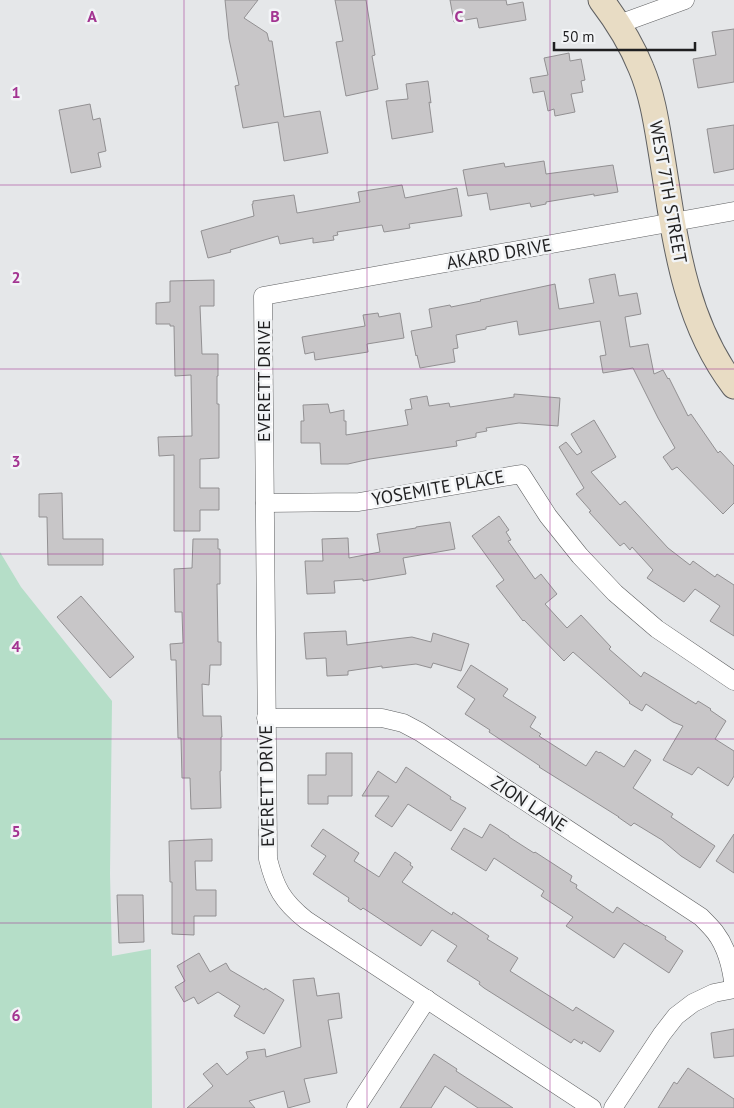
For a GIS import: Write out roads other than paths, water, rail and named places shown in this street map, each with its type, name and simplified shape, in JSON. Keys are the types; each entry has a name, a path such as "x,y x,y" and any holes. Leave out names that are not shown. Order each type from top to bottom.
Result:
{"main road":[{"name":"WEST 7TH STREET","path":"600,0 619,24 642,70 652,105 682,274 700,329 714,356 734,386"}],"street":[{"path":"619,24 685,0"},
{"name":"AKARD DRIVE","path":"263,296 734,211"},
{"name":"EVERETT DRIVE","path":"263,296 268,859 273,879 282,897 306,920 592,1108"},
{"name":"YOSEMITE PLACE","path":"265,503 359,502 521,474 548,516 580,556 615,593 657,629 734,681"},
{"name":"ZION LANE","path":"266,718 382,718 403,723 420,732 701,917 715,932 726,950 734,989"},
{"path":"613,1108 676,1016 693,1003 714,994 734,989"},
{"path":"356,1108 427,1000"}]}
